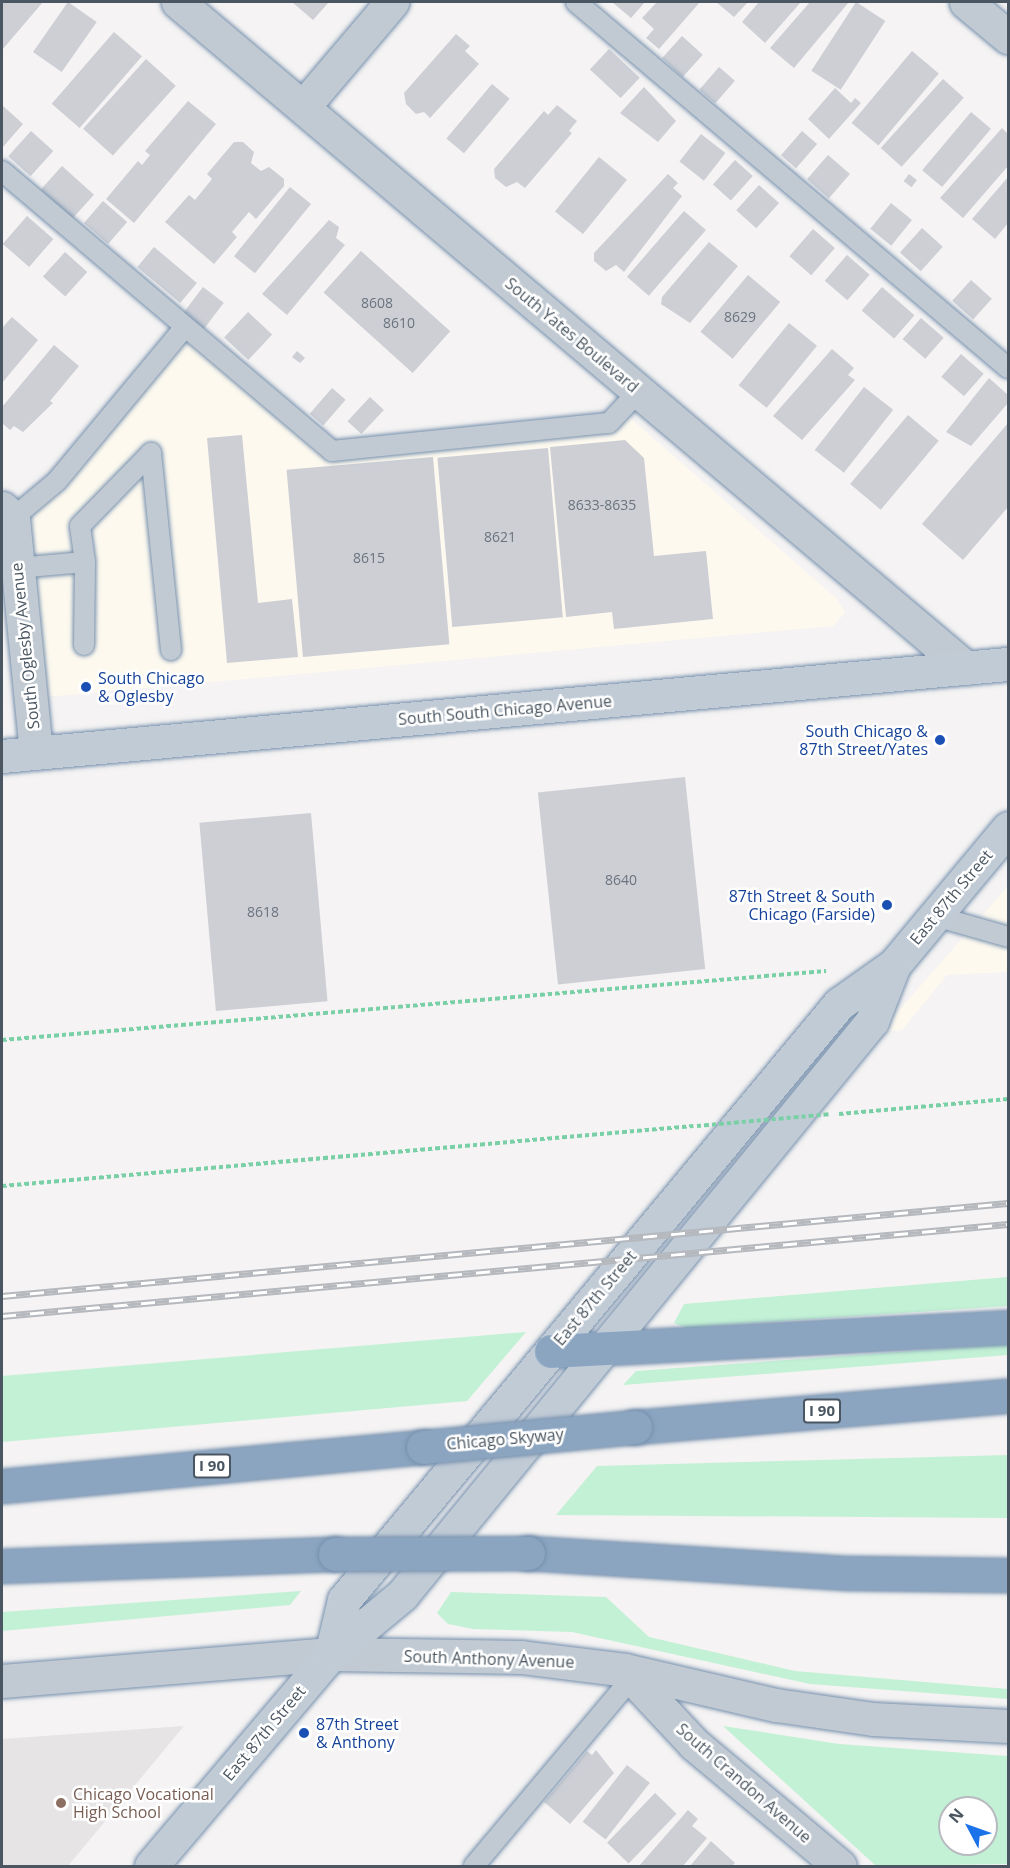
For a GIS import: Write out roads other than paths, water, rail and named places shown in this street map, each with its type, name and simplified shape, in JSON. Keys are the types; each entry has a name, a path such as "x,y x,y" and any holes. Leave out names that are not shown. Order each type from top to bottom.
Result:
{"highway":[{"path":"551,1351 1008,1327"},
{"name":"Chicago Skyway","path":"2,1486 635,1427 1008,1396"},
{"path":"2,1566 334,1554 528,1553 848,1573 1008,1576"}],"main road":[{"name":"South South Chicago Avenue","path":"2,756 1008,664"},
{"name":"East 87th Street","path":"331,1654 344,1600 839,1004 894,965 1008,828"},
{"name":"East 87th Street","path":"151,1866 331,1654 397,1601 872,1021 894,965"}],"street":[{"name":"South Yates Boulevard","path":"178,2 966,668"},
{"path":"303,107 392,2"},
{"path":"966,2 1008,37"},
{"name":"South Oglesby Avenue","path":"7,513 17,568 36,753"},
{"name":"South Anthony Avenue","path":"2,1681 331,1654 521,1657 628,1674 776,1705 873,1719 1008,1726"},
{"name":"South Crandon Avenue","path":"628,1674 694,1744 840,1866"}],"lane":[{"path":"576,2 1008,368"},
{"path":"2,171 332,451 609,423 639,392"},
{"path":"7,513 57,481 185,327"},
{"path":"84,645 85,562 80,526 151,453 171,650"},
{"path":"17,568 85,562"},
{"path":"935,916 1008,937"},
{"path":"474,1866 628,1674"}],"railway":[{"path":"2,1296 1008,1203"},
{"path":"2,1316 1008,1224"}],"place":[{"name":"South Chicago & Oglesby","path":"86,687"},
{"name":"South Chicago & 87th Street/Yates","path":"940,740"},
{"name":"87th Street & South Chicago (Farside)","path":"887,905"},
{"name":"87th Street & Anthony","path":"304,1733"},
{"name":"Chicago Vocational High School","path":"61,1803"}]}
